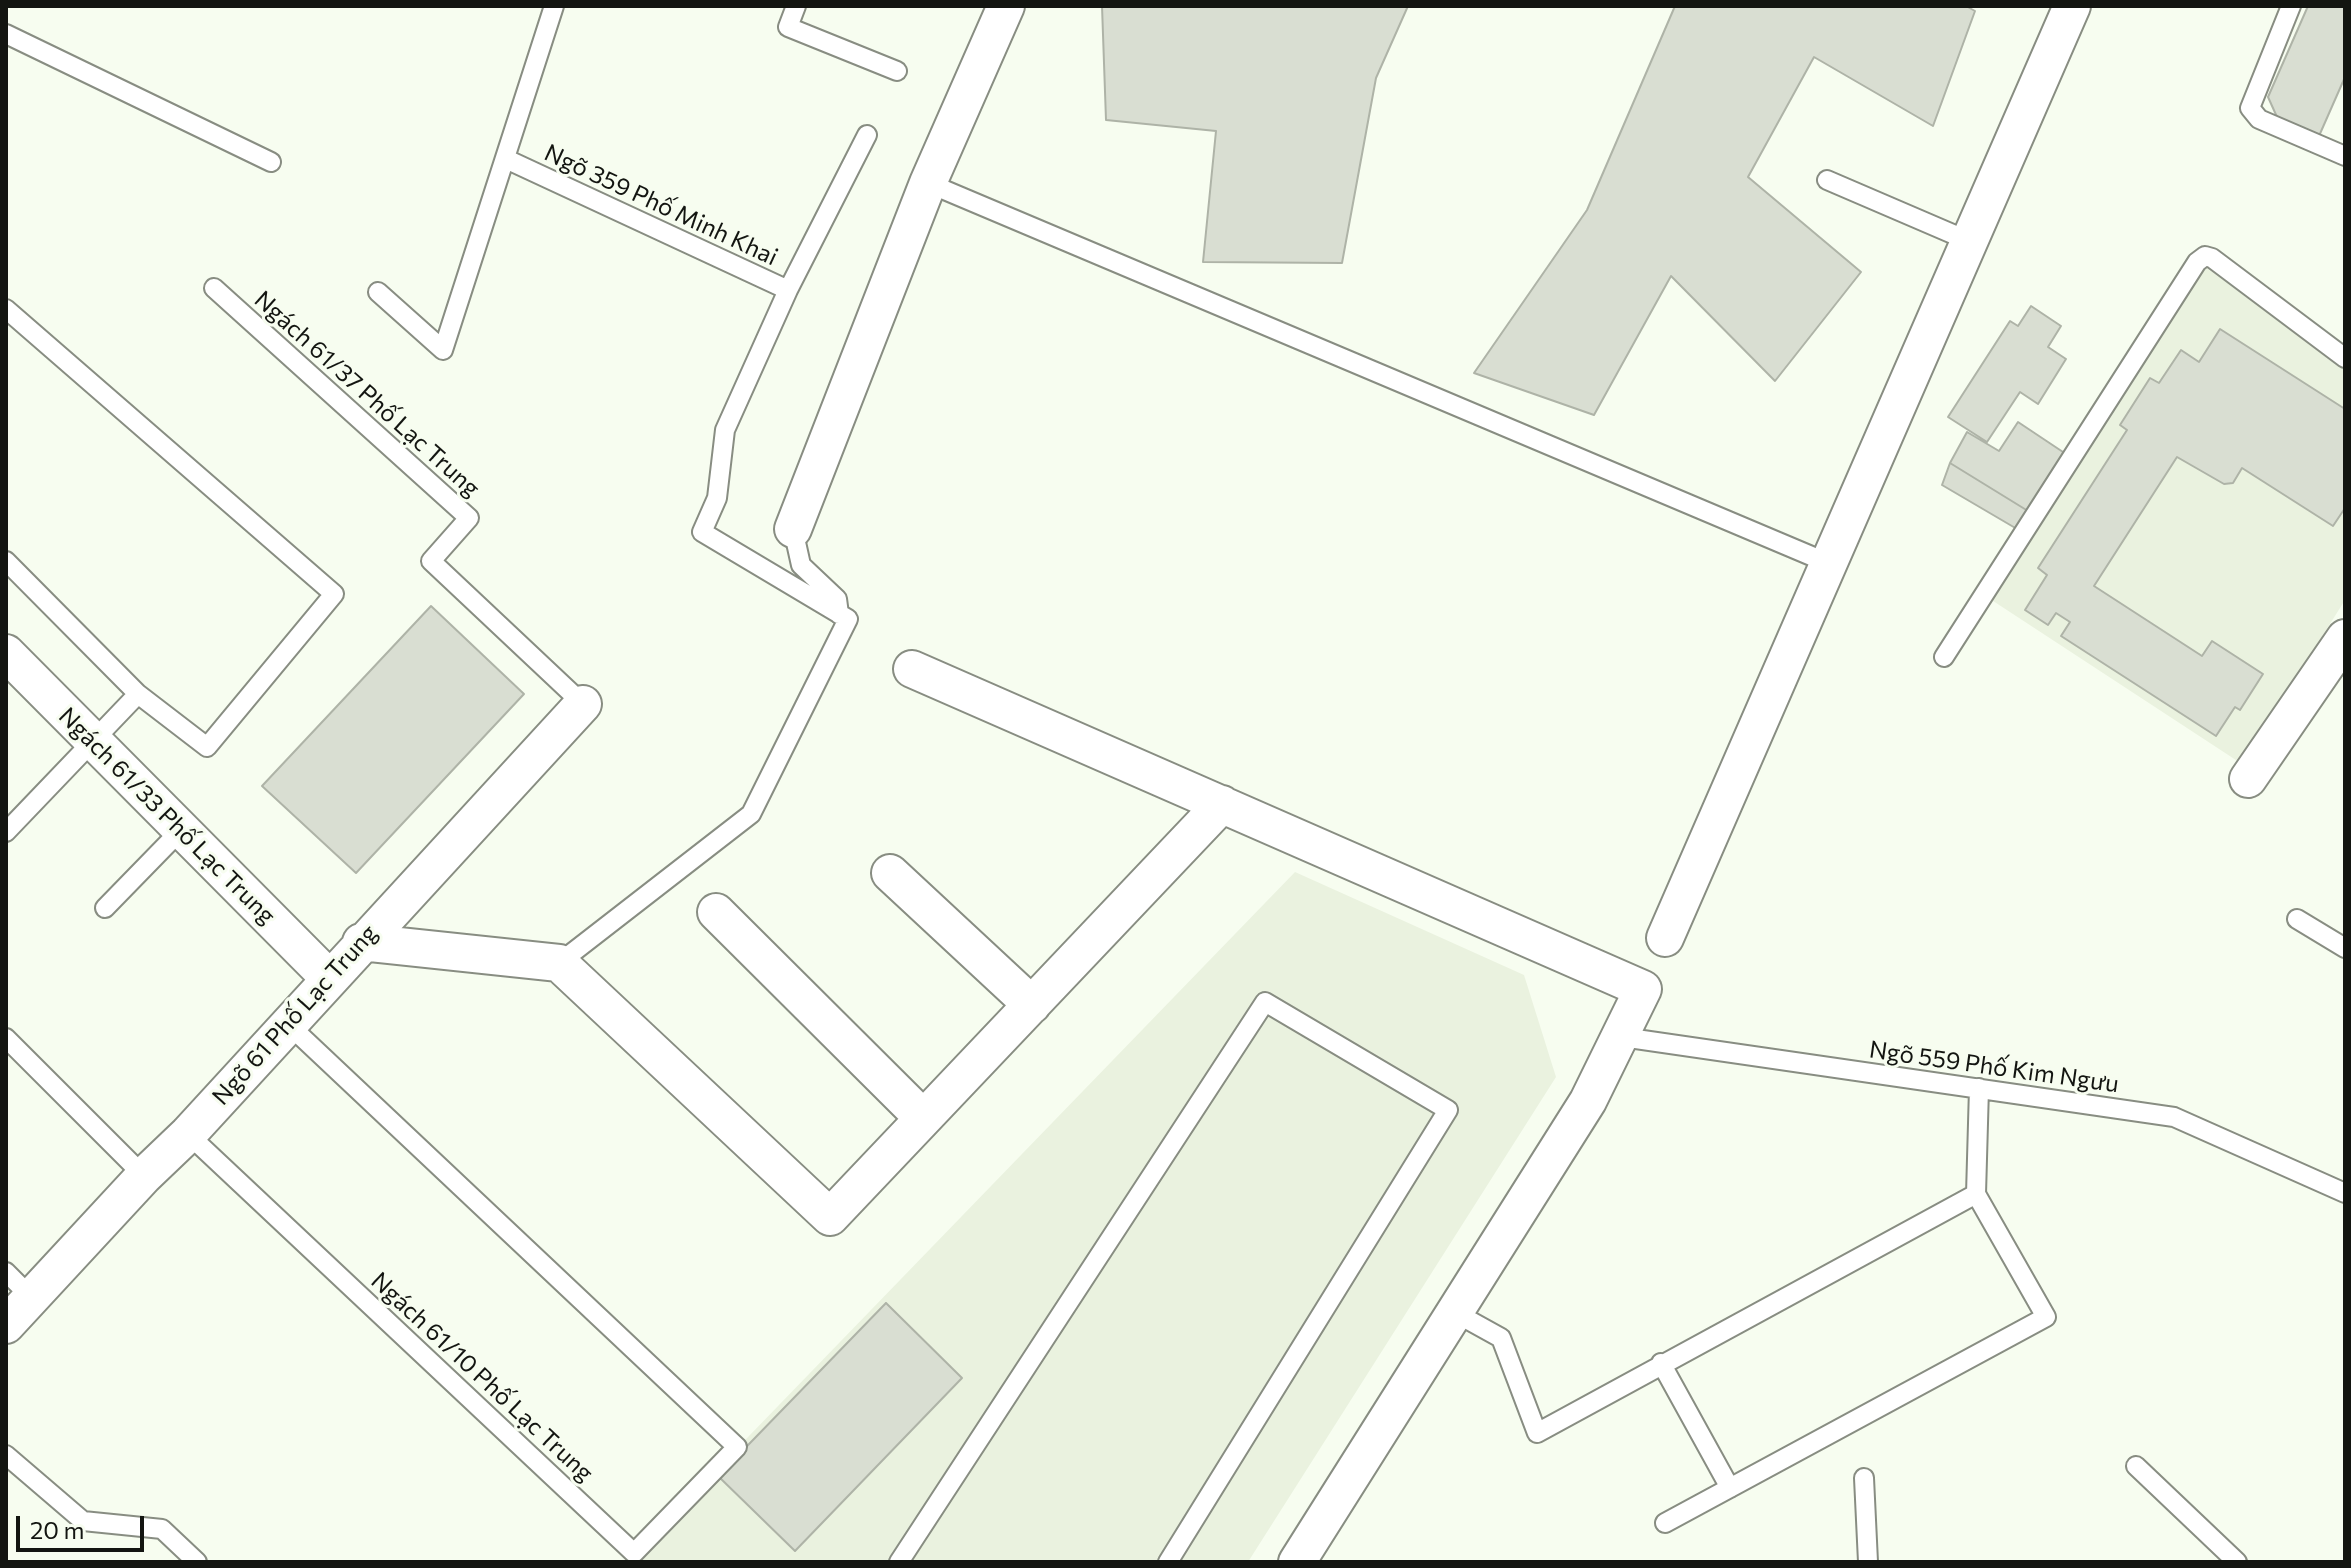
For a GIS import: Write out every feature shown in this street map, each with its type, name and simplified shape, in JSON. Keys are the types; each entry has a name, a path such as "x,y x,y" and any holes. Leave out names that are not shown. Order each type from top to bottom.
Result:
{"street":[{"path":"793,529 928,183 1006,6"},
{"path":"1665,938 2072,6"},
{"path":"2248,779 2345,638"},
{"name":"Ngách 61/33 Phố Lạc Trung","path":"6,653 328,977"},
{"path":"912,669 1643,989 1588,1101 1297,1562"},
{"name":"Ngõ 61 Phố Lạc Trung","path":"6,1325 19,1285 188,1134 328,977 583,704"},
{"path":"361,942 559,963 830,1217 1222,804"},
{"path":"890,873 1032,1005"},
{"path":"716,912 923,1118"}],"lane":[{"name":"Ngõ 359 Phố Minh Khai","path":"554,6 506,159 788,290 725,430 717,498 702,532 839,614"},
{"path":"796,6 788,27 897,71"},
{"path":"2291,6 2250,108 2259,119 2345,156"},
{"path":"6,34 271,162"},
{"path":"788,290 867,135"},
{"path":"378,292 443,350 506,159"},
{"path":"1827,180 1969,241"},
{"path":"928,183 1828,563"},
{"path":"1944,657 2197,262 2205,256 2212,258 2345,358"},
{"name":"Ngách 61/37 Phố Lạc Trung","path":"214,288 469,518 431,561 583,704"},
{"path":"6,309 334,594 207,747 138,694 6,561"},
{"path":"559,963 751,814 848,619 839,614 837,599 801,565 793,529"},
{"path":"6,832 138,694"},
{"path":"105,908 181,830"},
{"path":"2297,919 2345,948"},
{"path":"899,1562 1265,1002 1448,1110 1168,1562"},
{"name":"Ngách 61/10 Phố Lạc Trung","path":"188,1134 634,1553 737,1447 288,1024"},
{"name":"Ngõ 559 Phố Kim Ngưu","path":"1622,1037 2174,1117 2345,1193"},
{"path":"6,1038 144,1176"},
{"path":"1665,1523 2046,1317 1976,1194 1979,1088"},
{"path":"1454,1312 1501,1338 1537,1433 1976,1194"},
{"path":"1661,1363 1730,1488"},
{"path":"6,1455 83,1521 162,1529 197,1562"},
{"path":"2136,1466 2237,1562"},
{"path":"1864,1478 1868,1562"}],"shaded area":[{"path":"2204,265 2345,368 2345,600 2242,764 1987,597"},
{"path":"1295,872 1524,975 1556,1077 1248,1562 627,1562"}],"building":[{"path":"1102,6 1408,6 1376,78 1342,263 1203,262 1216,131 1106,120"},
{"path":"1675,6 1966,6 1975,11 1933,126 1814,57 1748,177 1861,272 1775,381 1671,276 1594,415 1474,373 1587,210"},
{"path":"2308,6 2345,6 2345,77 2319,136 2277,117 2268,97"},
{"path":"2031,306 2061,326 2048,347 2066,359 2038,404 2020,392 1987,442 1948,417 2010,321 2018,326"},
{"path":"2220,329 2345,409 2345,508 2333,526 2242,468 2233,483 2224,484 2177,457 2094,586 2202,656 2212,641 2263,674 2240,710 2235,707 2216,736 2061,636 2070,622 2056,613 2048,625 2025,610 2047,575 2038,568 2127,430 2120,425 2150,378 2159,383 2181,350 2199,362"},
{"path":"2018,422 2066,454 2028,511 1950,463 1967,432 1999,451"},
{"path":"1950,463 2028,511 2017,529 1942,485"},
{"path":"431,606 524,694 356,873 262,786"},
{"path":"886,1303 962,1378 795,1551 718,1476"}]}
